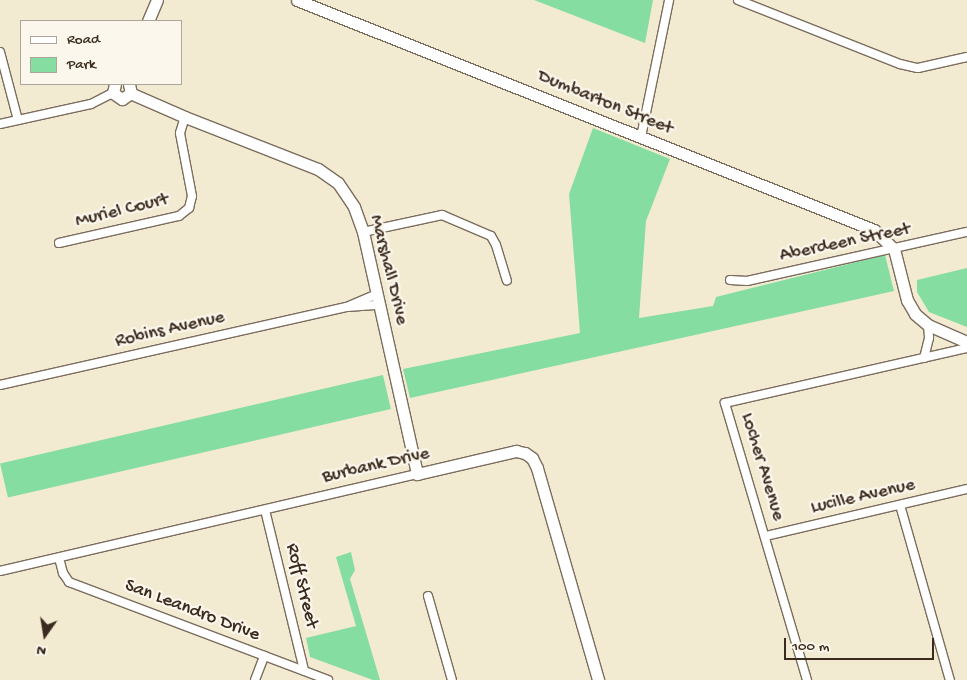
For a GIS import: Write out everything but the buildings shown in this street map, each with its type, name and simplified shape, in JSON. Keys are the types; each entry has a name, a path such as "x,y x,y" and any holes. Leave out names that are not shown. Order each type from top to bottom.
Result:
{"street":[{"path":"148,20 156,0"},
{"name":"Dumbarton Street","path":"297,0 864,225 882,236 894,249"},
{"path":"641,136 669,0"},
{"path":"738,0 900,64 918,68 967,57"},
{"path":"0,52 18,120"},
{"path":"0,124 91,104 114,88 122,99 130,88"},
{"name":"Marshall Drive","path":"130,88 185,117 318,169 338,182 354,207 363,232 418,474"},
{"name":"Muriel Court","path":"59,243 179,216 189,208 192,196 180,133 185,117"},
{"path":"363,232 442,215 491,236 508,280"},
{"name":"Aberdeen Street","path":"730,280 747,281 967,232"},
{"path":"894,249 907,300 915,314 928,325 967,342"},
{"name":"Robins Avenue","path":"0,386 378,300"},
{"path":"924,358 929,338 928,325"},
{"name":"Locher Avenue","path":"807,680 766,536 725,403 967,348"},
{"name":"Burbank Drive","path":"0,571 516,451 525,453 532,458 537,468 598,680"},
{"name":"Lucille Avenue","path":"766,536 967,490"},
{"path":"900,505 950,680"},
{"name":"Roff Street","path":"265,510 304,670"},
{"name":"San Leandro Drive","path":"59,558 63,573 69,582 328,680"},
{"path":"428,596 452,680"},
{"path":"255,680 264,656"}],"green space":[{"path":"534,0 653,0 645,43"},
{"path":"593,128 670,159 646,221 639,318 713,306 716,297 885,255 894,291 410,398 403,369 580,333 569,194"},
{"path":"967,268 967,327 929,312 917,292 917,280"},
{"path":"383,375 391,409 8,498 0,463"},
{"path":"351,552 355,570 350,579 380,680 373,680 310,657 306,638 356,626 336,557"}]}
